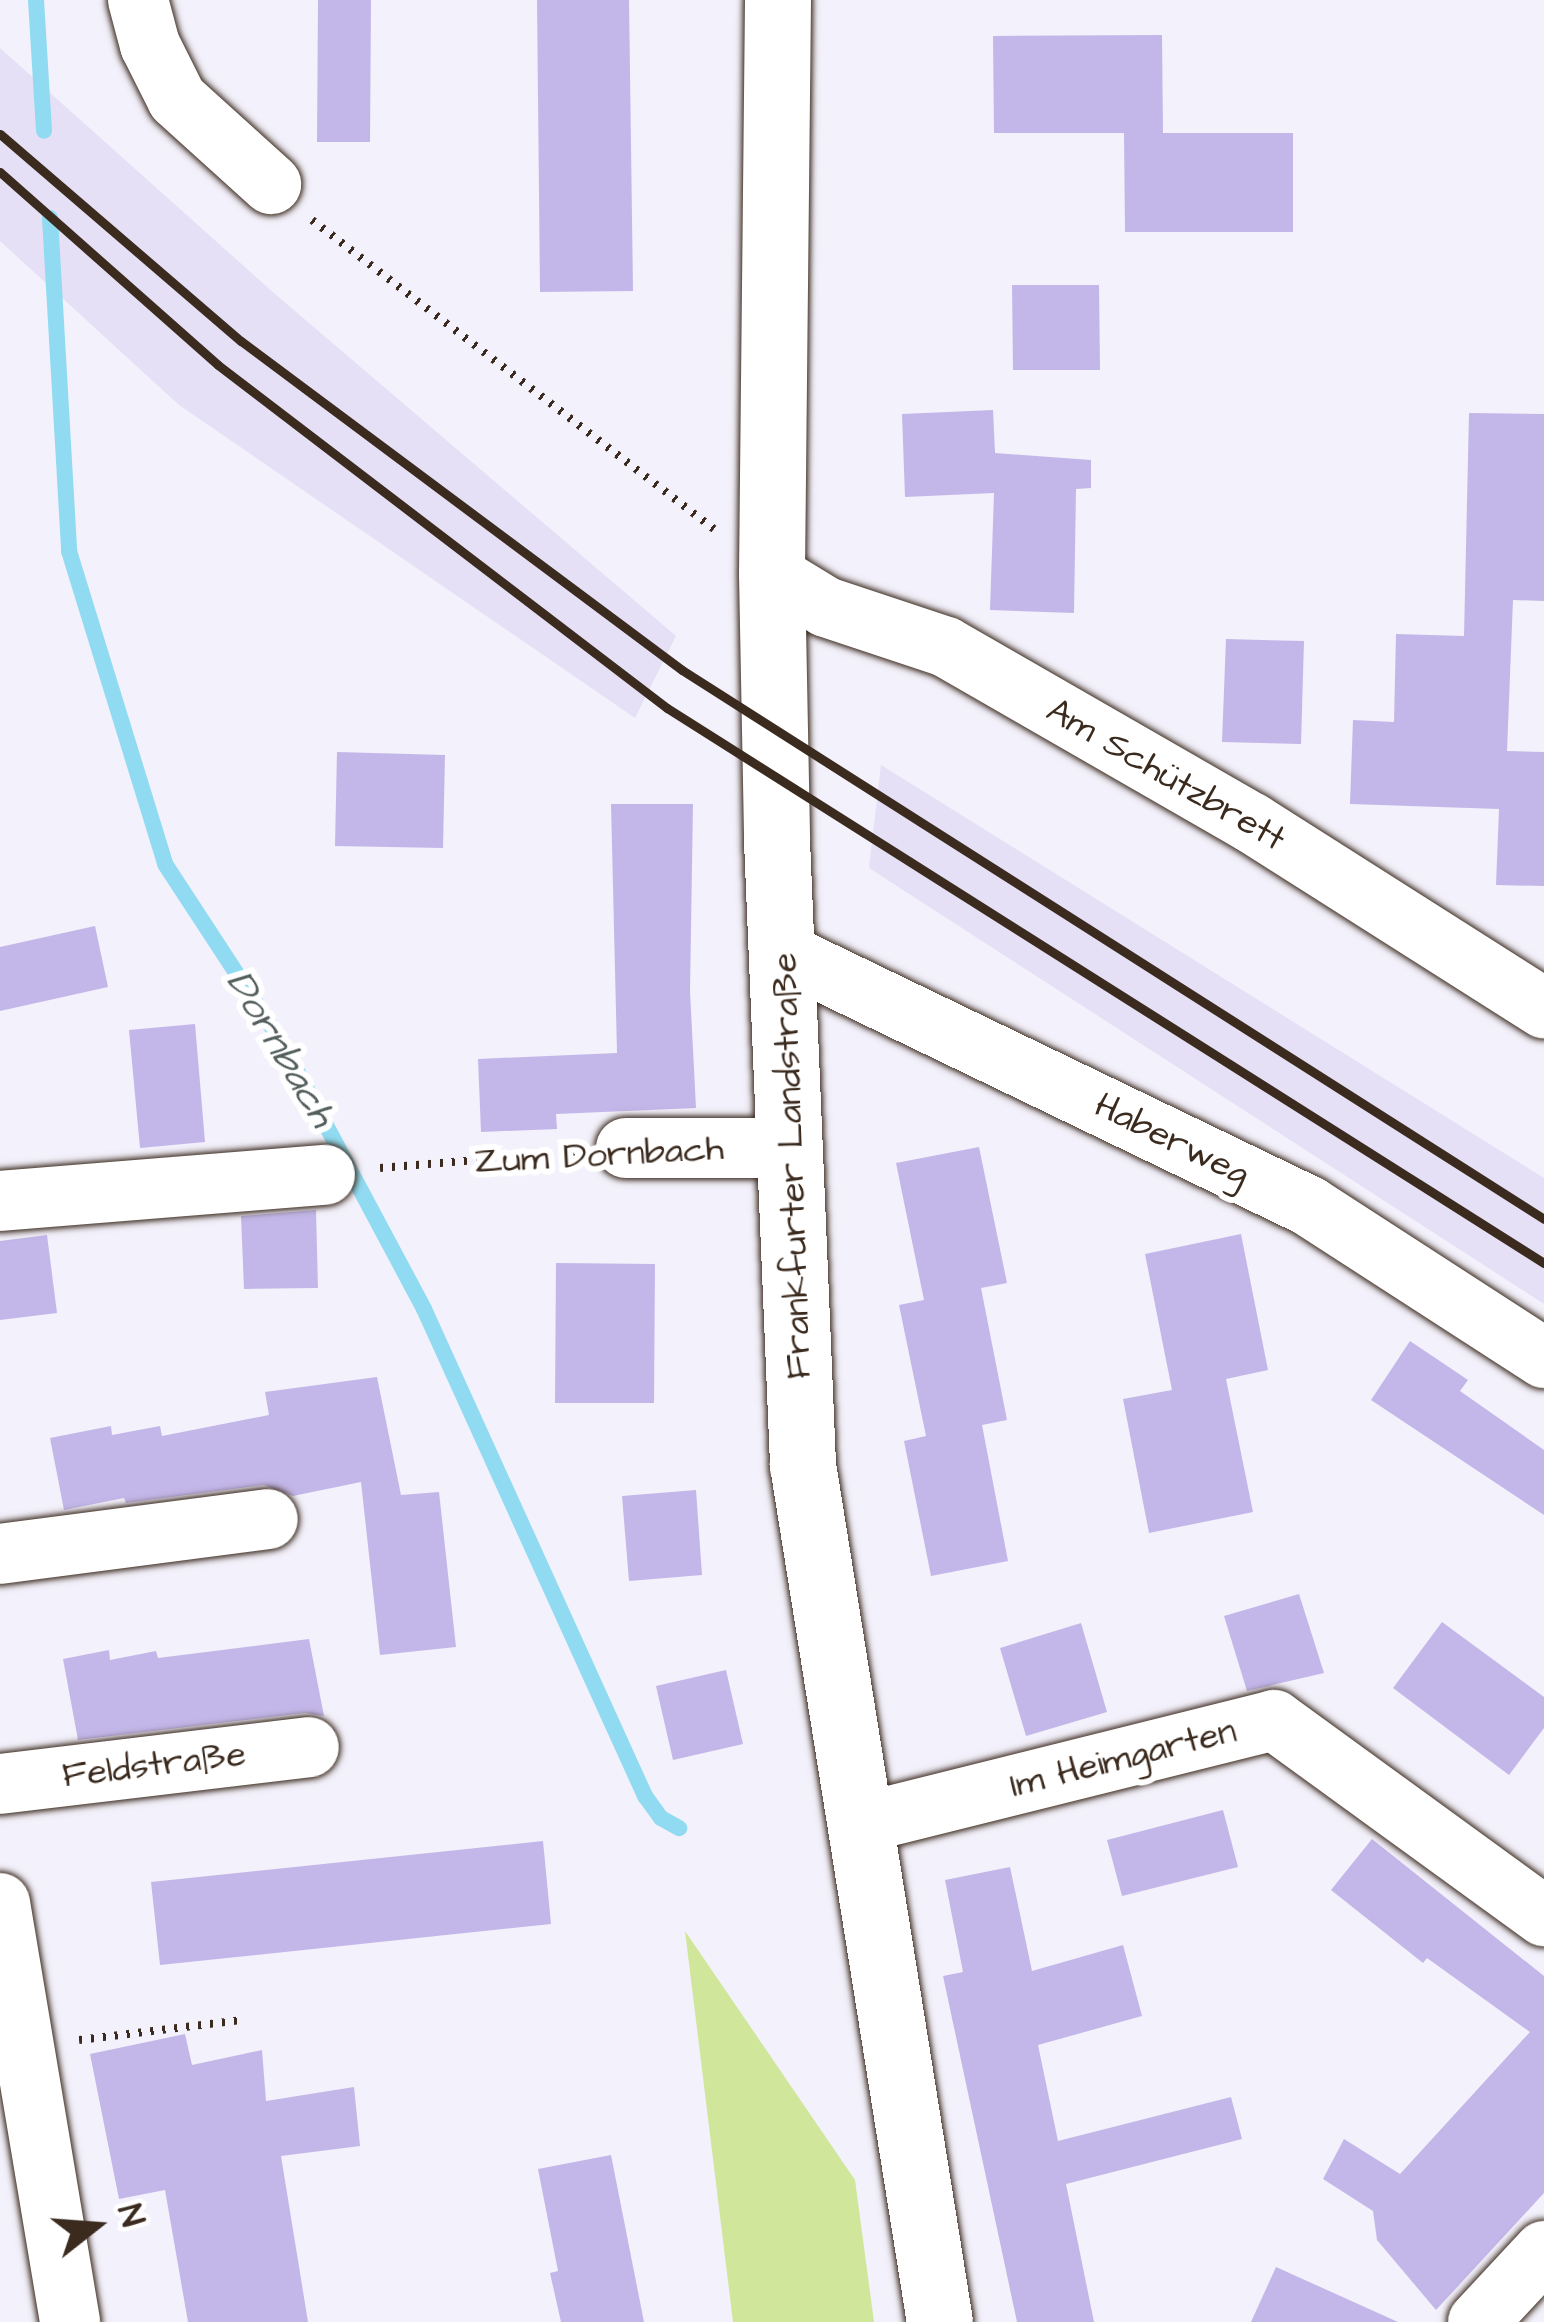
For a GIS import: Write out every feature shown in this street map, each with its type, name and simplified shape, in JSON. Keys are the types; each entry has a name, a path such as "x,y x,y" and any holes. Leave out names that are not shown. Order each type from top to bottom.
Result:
{"street":[{"path":"138,0 150,45 177,99 271,184"},
{"name":"Frankfurter Landstraße","path":"778,0 772,574 803,1465 940,2322"},
{"name":"Am Schützbrett","path":"772,574 826,607 946,647 1252,823 1544,1008"},
{"name":"Haberweg","path":"784,953 1309,1206 1544,1358"},
{"name":"Zum Dornbach","path":"626,1148 791,1148"},
{"path":"0,1201 325,1175"},
{"path":"0,1554 268,1519"},
{"name":"Im Heimgarten","path":"858,1824 1274,1720 1544,1916"},
{"name":"Feldstraße","path":"0,1784 309,1747"},
{"path":"0,1904 70,2322"},
{"path":"1478,2322 1544,2252"}],"path":[{"path":"271,184 772,574"},
{"name":"Zum Dornbach","path":"407,1165 626,1148"},
{"path":"24,2047 242,2020"}],"shaded area":[{"path":"0,48 275,294 676,636 635,718 179,405 0,241"},
{"path":"881,765 1544,1178 1544,1304 869,868"}],"green space":[{"path":"685,1931 855,2180 874,2322 733,2322"}],"building":[{"path":"318,0 371,0 370,142 317,142"},
{"path":"537,0 629,0 633,291 540,292"},
{"path":"1162,35 1163,133 1293,133 1293,232 1125,232 1124,133 994,133 993,36"},
{"path":"1012,285 1099,285 1100,370 1013,370"},
{"path":"993,410 995,453 1091,460 1091,488 1076,489 1074,613 990,610 994,493 905,497 902,414"},
{"path":"1469,413 1544,414 1544,601 1513,600 1507,751 1544,752 1544,886 1496,885 1499,809 1350,804 1353,720 1394,722 1396,634 1464,636"},
{"path":"1226,639 1304,641 1301,744 1222,742"},
{"path":"337,752 445,755 443,848 335,846"},
{"path":"611,804 693,804 690,991 696,1108 556,1114 557,1129 481,1132 478,1059 617,1053"},
{"path":"95,926 108,987 0,1011 0,947"},
{"path":"195,1024 205,1142 140,1148 129,1030"},
{"path":"979,1147 1007,1283 981,1288 1007,1420 982,1425 1008,1561 931,1576 904,1441 926,1436 899,1305 924,1300 896,1163"},
{"path":"316,1210 318,1288 244,1289 241,1216"},
{"path":"1241,1234 1268,1370 1226,1379 1253,1512 1149,1533 1123,1399 1172,1390 1145,1254"},
{"path":"47,1235 57,1313 0,1320 0,1241"},
{"path":"556,1263 655,1264 654,1403 555,1403"},
{"path":"1410,1341 1468,1380 1460,1391 1544,1450 1544,1515 1371,1400"},
{"path":"377,1377 401,1495 439,1492 456,1647 380,1655 361,1482 293,1496 264,1485 126,1503 124,1498 64,1510 50,1438 111,1426 112,1435 160,1426 162,1436 269,1415 265,1392"},
{"path":"696,1490 702,1575 629,1581 622,1496"},
{"path":"1299,1594 1324,1673 1247,1691 1224,1616"},
{"path":"1442,1622 1544,1697 1544,1728 1509,1775 1393,1688"},
{"path":"1081,1623 1107,1712 1026,1736 1000,1648"},
{"path":"309,1639 324,1716 305,1713 78,1740 63,1659 109,1650 110,1660 156,1651 158,1658"},
{"path":"726,1670 743,1744 673,1760 656,1686"},
{"path":"1223,1810 1238,1867 1122,1896 1107,1840"},
{"path":"1372,1839 1544,1976 1544,2193 1436,2310 1377,2240 1373,2211 1323,2179 1344,2139 1400,2174 1530,2032 1427,1958 1423,1963 1331,1890"},
{"path":"543,1841 551,1924 160,1965 151,1882"},
{"path":"1010,1867 1032,1971 1123,1945 1142,2016 1038,2045 1058,2141 1231,2097 1242,2139 1066,2184 1094,2322 1017,2322 943,1976 963,1972 945,1880"},
{"path":"185,2034 192,2065 262,2050 266,2101 354,2087 360,2146 281,2156 308,2322 188,2322 165,2190 119,2199 90,2054"},
{"path":"611,2155 644,2322 561,2322 550,2273 558,2271 538,2169"},
{"path":"1276,2267 1398,2322 1251,2322"}],"waterway":[{"name":"Dornbach","path":"36,0 44,131"},
{"name":"Dornbach","path":"50,218 69,551 165,864 281,1041 424,1309 645,1796 661,1818 679,1828"}],"railway":[{"path":"0,134 241,341 682,670 1544,1219"},
{"path":"0,172 218,365 667,708 1544,1263"}]}
